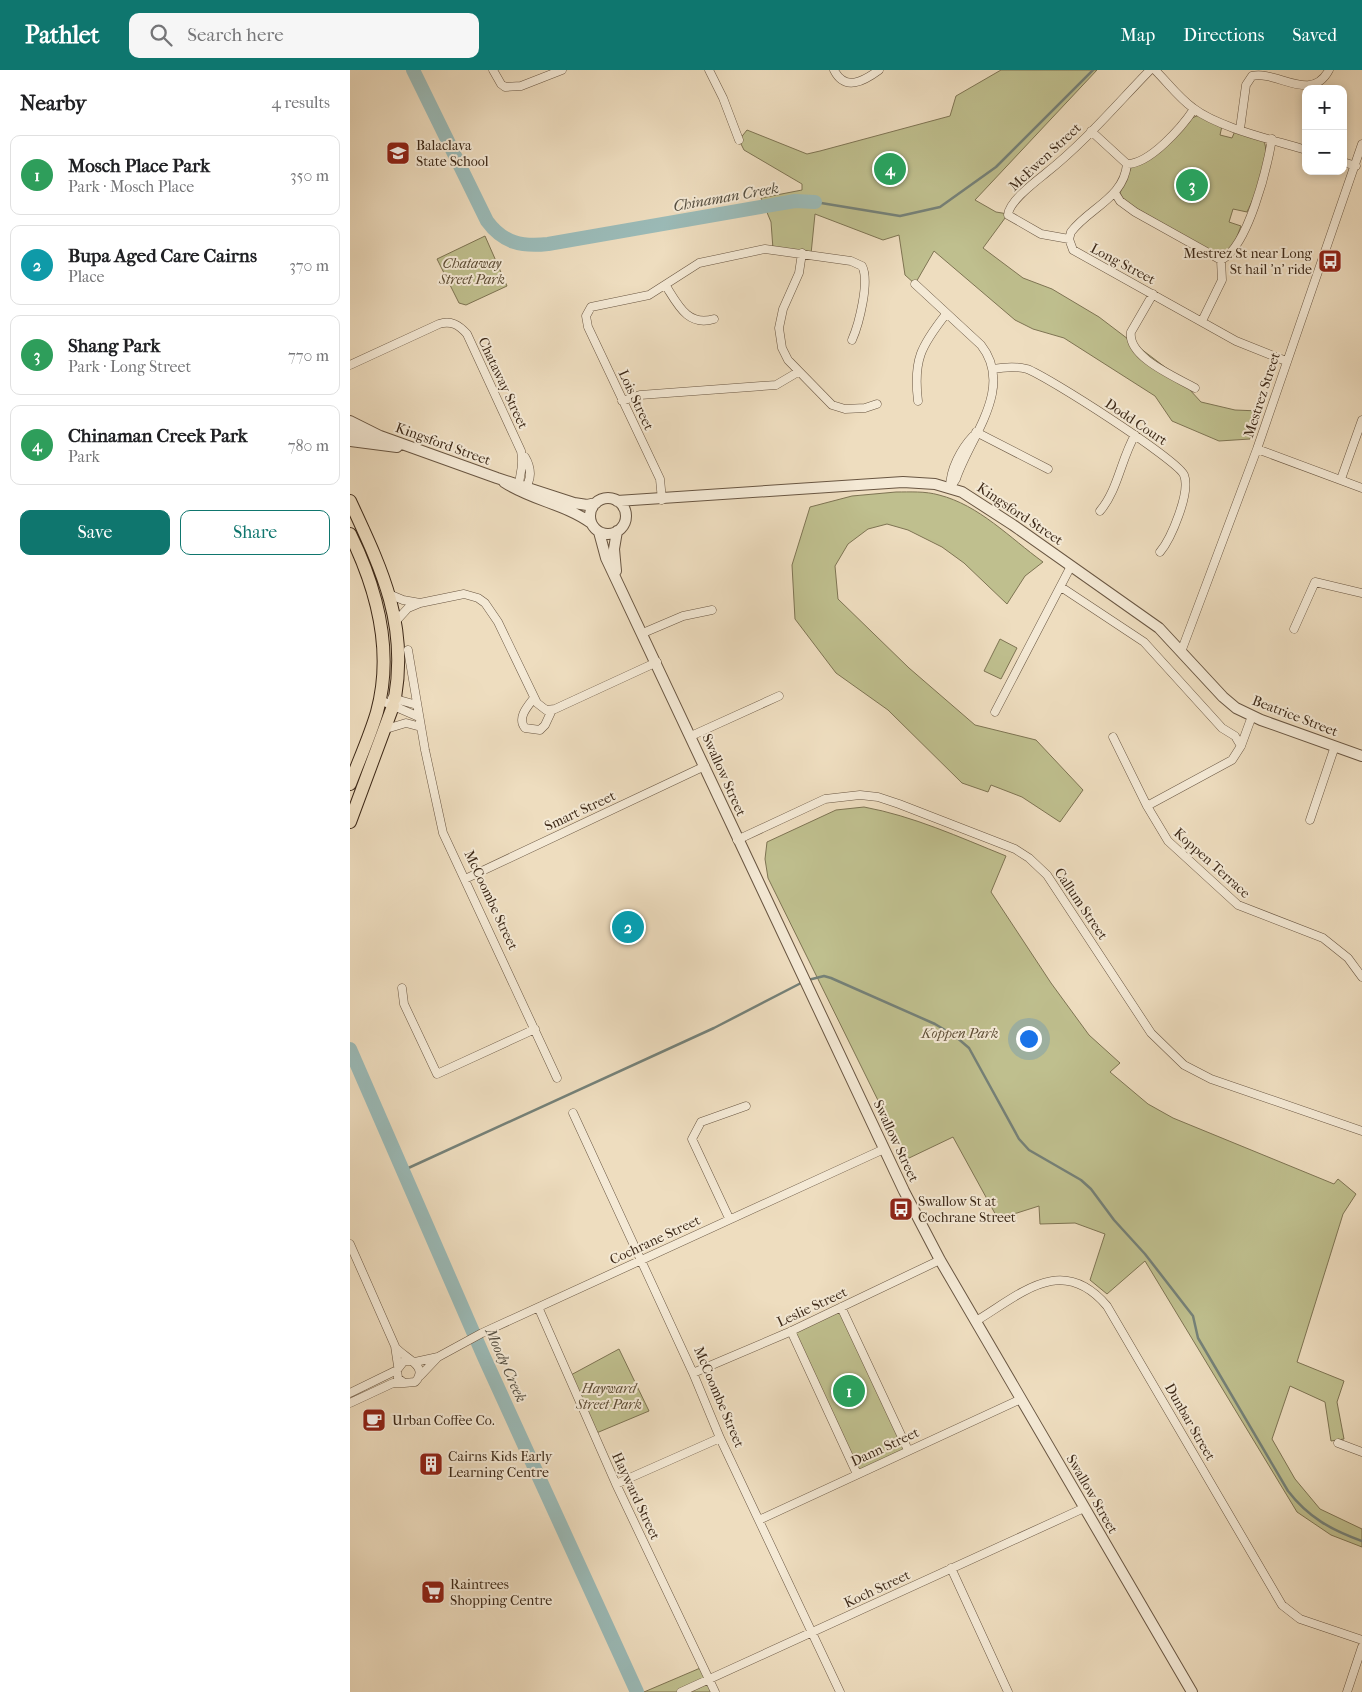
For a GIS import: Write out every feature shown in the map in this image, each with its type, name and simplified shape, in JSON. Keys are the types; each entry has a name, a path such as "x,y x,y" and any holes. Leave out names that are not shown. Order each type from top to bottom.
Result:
{"main road":[{"path":"350,501 374,552 391,595 397,620 399,666 394,702 386,729 350,822"},
{"path":"350,534 370,579 378,608 384,654 380,700 350,784"}],"street":[{"path":"494,70 498,80 505,87 520,86 562,70"},
{"path":"709,70 723,98 739,140"},
{"path":"834,70 838,77 849,83 862,82 879,70"},
{"name":"McEwen Street","path":"1069,239 1041,234 1008,215 1008,212 1033,183 1059,162 1150,70"},
{"path":"1155,70 1194,109 1240,129 1302,149"},
{"path":"1240,129 1246,85 1252,76 1261,74 1310,85 1321,81 1329,70"},
{"path":"1091,131 1127,164 1134,164 1159,148 1180,128 1194,109"},
{"path":"1221,260 1234,249 1251,214 1266,174 1272,139"},
{"name":"Mestrez Street","path":"1181,652 1257,449 1362,144"},
{"path":"1347,163 1356,166"},
{"path":"1069,239 1075,227 1115,193 1123,181 1127,164"},
{"path":"1115,193 1120,201 1135,212 1221,260"},
{"name":"Long Street","path":"1069,239 1073,250 1078,254 1246,346 1286,361"},
{"path":"714,319 700,322 686,315 666,286 691,267 711,259 765,249 802,253 851,261 862,266 865,283 858,322 852,340"},
{"path":"802,253 799,273 783,309 779,328 782,348 788,360 798,372 832,405 845,409 865,408 877,404"},
{"path":"1202,321 1220,287 1222,280 1221,260"},
{"path":"915,284 981,344 989,356 993,369 992,395 976,432 966,443 954,467 950,477 950,488"},
{"name":"Lois Street","path":"662,500 660,479 588,326 587,311 598,304 649,295 666,286"},
{"path":"1152,294 1131,332 1130,338 1134,349 1150,362 1195,388"},
{"path":"918,402 919,355 926,339 946,314"},
{"name":"Chataway Street","path":"350,365 439,324 455,324 466,334 520,451 524,467 522,487"},
{"name":"Dodd Court","path":"993,369 1010,367 1032,372 1135,435 1179,468 1186,483 1184,497 1168,540 1160,552"},
{"path":"622,401 640,395 776,384 798,372"},
{"path":"1341,479 1362,420"},
{"name":"Kingsford Street","path":"350,421 380,436 522,487 578,503 596,503"},
{"name":"Kingsford Street","path":"350,431 380,436"},
{"path":"976,432 1048,470"},
{"path":"1100,511 1108,500 1125,453 1135,435"},
{"path":"350,441 420,450"},
{"path":"1257,449 1362,488"},
{"name":"Kingsford Street","path":"617,502 903,482 934,484 950,488 975,500 1159,628 1181,652"},
{"name":"Kingsford Street","path":"522,487 591,523"},
{"path":"606,499 617,502 624,510 624,522 617,531 612,534 600,532 591,523 590,512 596,503 606,499"},
{"name":"Kingsford Street","path":"624,522 638,506 662,500"},
{"name":"Swallow Street","path":"617,531 614,559 618,580"},
{"name":"Swallow Street","path":"600,532 606,558 692,736 737,840 884,1149 940,1260 1192,1692"},
{"path":"995,712 1071,566"},
{"path":"1294,629 1315,582 1362,593"},
{"path":"1061,587 1144,642 1222,728 1235,736 1241,746"},
{"path":"397,620 408,608 420,603 464,594 478,598 485,603 498,622 534,698 541,707 552,710 657,662"},
{"path":"391,595 403,600 420,603"},
{"path":"643,633 683,616 712,610"},
{"name":"McCoombe Street","path":"408,650 419,717 443,833 557,1078"},
{"name":"Beatrice Street","path":"1181,652 1222,697 1252,716 1362,756"},
{"path":"692,736 779,696"},
{"path":"534,698 522,716 521,721 525,728 540,730 545,725 552,710"},
{"path":"380,700 417,705"},
{"path":"394,702 419,717"},
{"path":"1147,806 1224,765 1237,754 1252,716"},
{"path":"386,729 406,723 421,727"},
{"name":"Koppen Terrace","path":"1113,737 1147,806 1168,841 1230,899 1247,910 1323,938 1348,958 1362,977"},
{"path":"1310,820 1335,746"},
{"name":"Smart Street","path":"465,878 705,766"},
{"name":"Callum Street","path":"737,840 825,799 860,795 878,797 899,804 1015,850 1029,858 1047,875 1151,1033 1184,1064 1211,1078 1362,1131"},
{"path":"402,988 404,1004 437,1074 535,1029"},
{"path":"729,1218 692,1139 701,1122 746,1106"},
{"name":"McCoombe Street","path":"573,1113 642,1260 720,1438 840,1692"},
{"name":"Cochrane Street","path":"413,1362 438,1357 482,1333 539,1309 729,1218 884,1149"},
{"path":"350,1244 395,1346 398,1378 404,1383"},
{"name":"Leslie Street","path":"693,1373 791,1331 940,1260"},
{"name":"Dunbar Street","path":"976,1321 1048,1280 1080,1284 1100,1297 1282,1605 1300,1618 1362,1640"},
{"path":"841,1307 908,1450"},
{"name":"Hayward Street","path":"539,1309 616,1484 715,1692"},
{"path":"791,1331 857,1474"},
{"path":"350,1403 393,1383 415,1382 420,1376 420,1368 395,1346"},
{"name":"Cochrane Street","path":"420,1376 438,1357"},
{"path":"350,1393 398,1368 404,1361 413,1362"},
{"name":"Dann Street","path":"759,1520 1021,1399"},
{"path":"616,1484 720,1438"},
{"path":"1338,1443 1362,1452"},
{"name":"Koch Street","path":"681,1692 1084,1508"},
{"path":"951,1568 1008,1692"},
{"path":"1347,1692 1362,1647"}],"green space":[{"path":"1001,70 1097,70 975,200 996,212 1008,214 983,248 1023,278 1052,289 1099,317 1178,377 1201,402 1235,410 1259,411 1250,439 1219,441 1172,421 1155,396 1064,338 1033,329 1015,320 934,251 915,284 905,275 899,235 883,240 815,214 811,254 773,249 771,222 761,198 802,190 802,184 744,150 739,140 747,130 807,154 820,151 950,116 956,96"},
{"path":"1199,115 1222,126 1220,135 1232,138 1235,131 1263,139 1266,147 1262,176 1247,212 1233,209 1229,222 1241,226 1233,247 1220,257 1124,201 1120,193 1131,168 1192,118"},
{"name":"Chataway Street Park","path":"485,236 507,286 466,305 459,303 437,259"},
{"path":"896,492 934,494 967,506 994,523 1043,562 1025,576 1007,604 964,563 942,547 908,530 887,524 868,529 848,544 835,566 838,599 909,668 975,725 1036,740 1083,790 1060,822 1022,797 991,785 988,792 962,783 888,710 836,673 795,619 792,565 810,507 852,496"},
{"path":"1000,639 1017,648 1001,679 984,671"},
{"name":"Koppen Park","path":"864,807 918,821 1006,856 991,892 1051,983 1089,1035 1120,1063 1110,1072 1148,1104 1173,1118 1334,1184 1338,1179 1356,1194 1343,1214 1297,1362 1344,1381 1337,1402 1344,1439 1331,1441 1325,1402 1290,1386 1272,1439 1295,1479 1320,1509 1362,1529 1362,1547 1331,1535 1297,1512 1145,1261 1107,1294 1090,1280 1105,1234 1075,1223 1040,1224 1039,1206 998,1219 953,1137 907,1159 768,878 765,859 767,842 836,810"},
{"path":"841,1307 908,1450 857,1474 791,1331"},
{"name":"Hayward Street Park","path":"619,1349 649,1411 594,1434 569,1376"},
{"path":"705,1666 715,1692 644,1692"}],"waterway":[{"name":"Chinaman Creek","path":"413,70 487,221 506,239 514,242 530,245 548,244 795,201 815,202"},
{"name":"Chinaman Creek","path":"815,202 900,216 940,207 996,167 1093,70"},
{"path":"808,980 824,976 831,978 935,1024 955,1036 969,1048 1019,1139 1029,1150 1081,1180 1091,1189 1193,1316 1198,1338 1288,1491 1321,1522 1362,1541"},
{"path":"404,1170 714,1028 803,982"},
{"name":"Moody Creek","path":"350,1049 484,1357 637,1692"}],"place":[{"name":"Balaclava State School","path":"398,153"},
{"name":"Chinaman Creek Park","path":"890,169"},
{"name":"Shang Park","path":"1192,185"},
{"name":"Mestrez St near Long St hail 'n' ride","path":"1330,261"},
{"name":"Bupa Aged Care Cairns","path":"628,927"},
{"name":"Swallow St at Cochrane Street","path":"901,1209"},
{"name":"Mosch Place Park","path":"849,1391"},
{"name":"Urban Coffee Co.","path":"374,1420"},
{"name":"Cairns Kids Early Learning Centre","path":"431,1464"},
{"name":"Raintrees Shopping Centre","path":"433,1592"}]}
